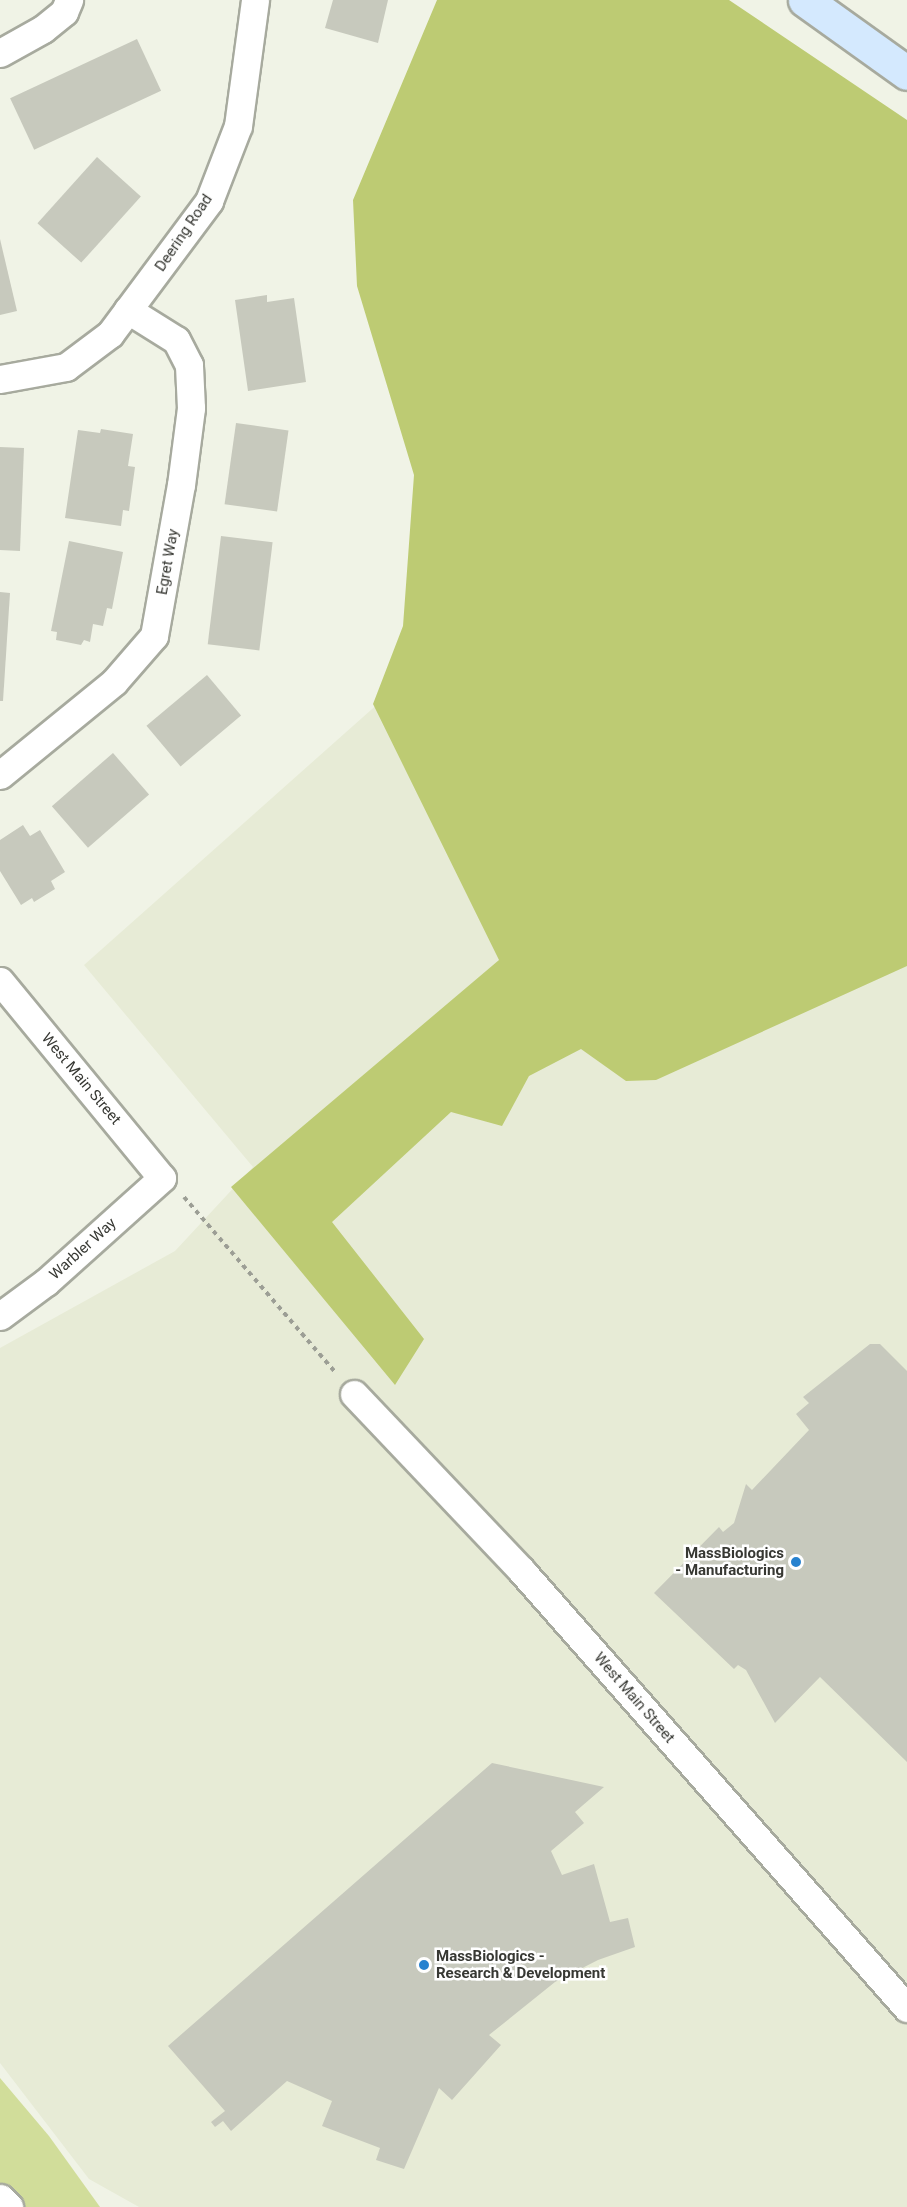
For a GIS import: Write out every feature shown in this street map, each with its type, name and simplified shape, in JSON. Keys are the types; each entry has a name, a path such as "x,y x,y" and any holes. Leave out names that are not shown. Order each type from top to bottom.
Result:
{"main road":[{"path":"805,0 907,73"}],"street":[{"path":"0,53 44,29 64,12 69,0"},
{"name":"Deering Road","path":"0,379 66,367 111,333 209,201 238,126 255,0"},
{"name":"Egret Way","path":"0,775 114,682 154,636 181,485 191,408 189,365 176,340 128,310"},
{"name":"West Main Street","path":"0,981 162,1178"},
{"name":"Warbler Way","path":"0,1316 46,1282 162,1178"},
{"name":"West Main Street","path":"354,1394 521,1570 907,2008"},
{"path":"0,2198 9,2207"}],"path":[{"path":"183,1197 354,1394"}],"shaded area":[{"path":"740,382 907,559 907,2207 139,2207 89,2179 0,2063 0,1348 175,1251 253,1167 84,965"}],"green space":[{"path":"437,0 729,0 907,120 907,966 656,1080 626,1081 581,1049 529,1076 502,1126 451,1112 332,1222 424,1339 395,1385 231,1187 499,960 373,704 403,626 414,475 357,286 353,200"},
{"path":"0,2078 49,2136 100,2207 0,2207"}],"building":[{"path":"333,0 388,0 378,43 325,28"},
{"path":"137,39 161,91 34,150 10,98"},
{"path":"97,157 141,196 81,263 37,223"},
{"path":"0,239 17,311 0,315"},
{"path":"267,295 267,302 294,298 306,382 248,391 235,300"},
{"path":"236,423 288,430 277,512 225,504"},
{"path":"101,429 133,434 128,466 135,467 129,511 123,510 121,526 65,518 78,430 100,433"},
{"path":"0,447 24,448 20,551 0,550"},
{"path":"221,536 273,542 259,651 208,644"},
{"path":"69,541 123,552 112,609 107,608 103,626 93,624 90,642 84,640 81,645 56,640 57,632 51,631"},
{"path":"0,592 10,593 3,701 0,701"},
{"path":"207,675 241,716 181,766 146,726"},
{"path":"113,753 149,795 88,848 52,806"},
{"path":"23,825 30,836 40,830 65,872 51,881 55,889 34,902 32,898 21,905 0,871 0,840"},
{"name":"MassBiologics - Manufacturing","path":"870,1344 880,1344 907,1371 907,1762 820,1677 775,1723 746,1670 738,1665 734,1669 654,1593 719,1527 723,1532 734,1523 746,1484 752,1490 809,1430 796,1414 809,1403 803,1397"},
{"name":"MassBiologics - Research & Development","path":"492,1763 604,1787 575,1812 584,1823 551,1851 562,1875 594,1864 610,1922 628,1918 635,1947 598,1960 555,1982 489,2035 501,2045 452,2100 439,2088 404,2169 376,2160 380,2148 322,2126 332,2101 287,2081 231,2131 223,2121 215,2127 211,2122 225,2111 168,2046"}],"place":[{"name":"MassBiologics - Manufacturing","path":"796,1562"},
{"name":"MassBiologics - Research & Development","path":"424,1965"}]}
